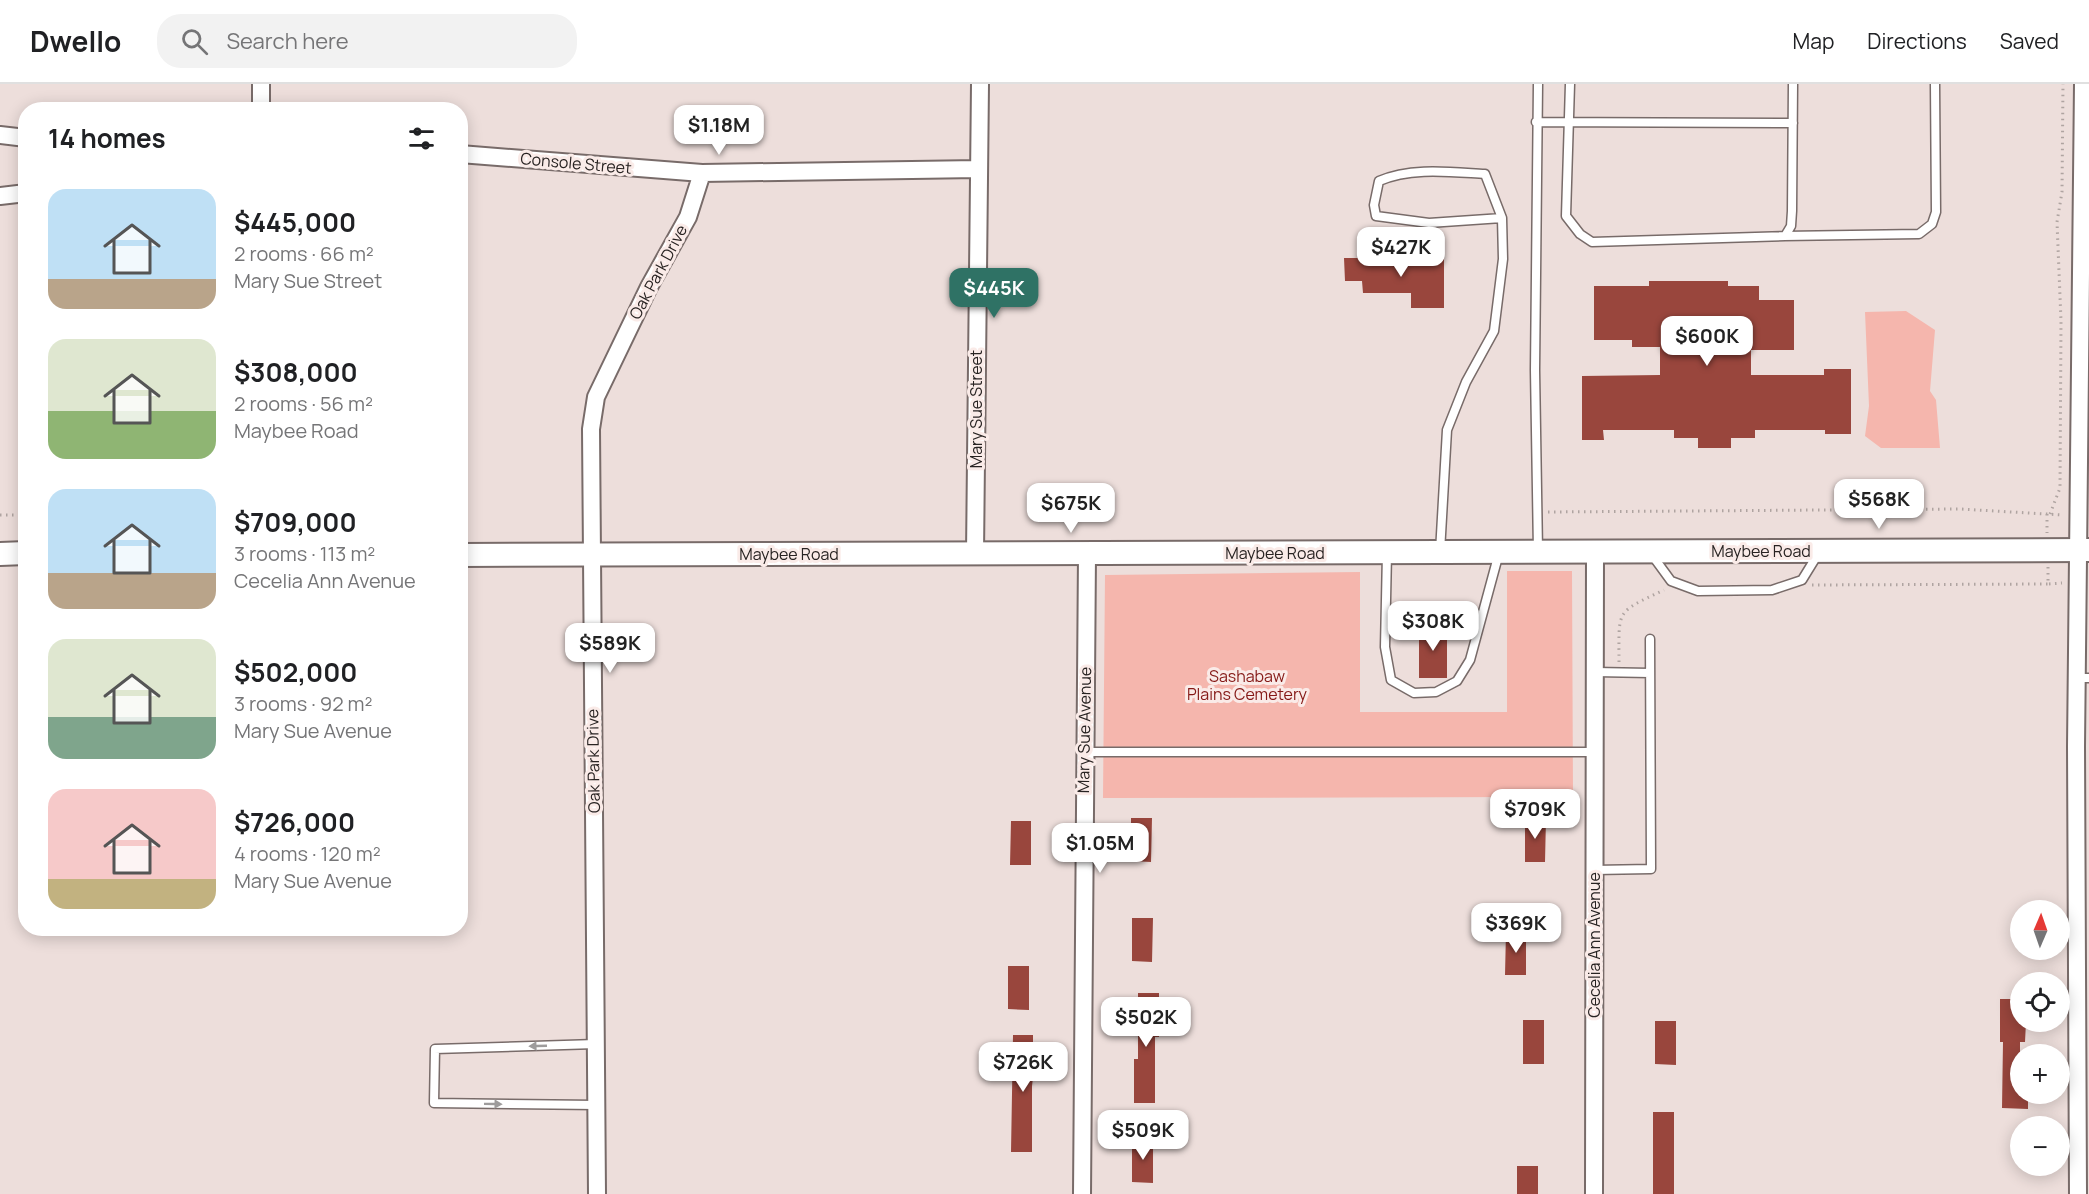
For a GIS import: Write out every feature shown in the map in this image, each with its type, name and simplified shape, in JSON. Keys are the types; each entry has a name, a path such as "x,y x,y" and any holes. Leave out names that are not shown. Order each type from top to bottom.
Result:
{"main road":[{"name":"Maybee Road","path":"468,555 2084,550"},
{"path":"0,554 18,554"}],"street":[{"path":"261,84 261,102"},
{"name":"Mary Sue Street","path":"975,554 980,84"},
{"path":"2078,1194 2084,550 2078,515 2083,84"},
{"path":"3,135 18,137"},
{"name":"Console Street","path":"468,155 702,173 978,169"},
{"name":"Oak Park Drive","path":"597,1194 591,429 596,397 649,287 688,217 702,173"},
{"path":"0,196 18,195"},
{"name":"Cecelia Ann Avenue","path":"1594,1194 1595,552"},
{"name":"Mary Sue Avenue","path":"1082,1194 1087,554"}],"lane":[{"path":"1538,84 1534,370 1539,552"},
{"path":"1569,84 1566,216 1580,234 1592,243 1919,234 1932,224 1936,212 1935,84"},
{"path":"1784,236 1791,226 1793,84"},
{"path":"1536,122 1568,124 1793,123"},
{"path":"1440,552 1447,430 1466,382 1494,331 1503,259 1502,218 1485,174 1433,171 1392,175 1379,181 1374,205 1376,216 1429,223 1502,218"},
{"path":"1650,552 1671,581 1698,591 1772,590 1802,580 1820,551"},
{"path":"1387,552 1385,647 1391,680 1414,693 1436,692 1457,681 1470,660 1500,552"},
{"path":"1594,870 1651,869 1650,639"},
{"path":"1595,672 1650,673"},
{"path":"1084,752 1595,752"},
{"path":"597,1044 435,1049 434,1103 597,1105"}],"path":[{"path":"2047,528 2048,514 2060,488 2061,321 2057,222 2062,192 2063,84"},
{"path":"1538,512 1960,509 2078,515"},
{"path":"0,515 18,515"},
{"path":"2048,572 2048,584 2056,583"}],"green space":[{"path":"1906,311 1935,330 1930,391 1936,400 1940,448 1881,448 1865,436 1869,406 1865,312"},
{"name":"Sashabaw Plains Cemetery","path":"1507,571 1572,571 1573,797 1103,798 1105,575 1360,572 1360,712 1507,712"}],"building":[{"path":"1344,258 1444,258 1444,308 1411,308 1411,293 1363,293 1362,281 1345,281"},
{"path":"1649,281 1728,281 1728,286 1759,286 1759,300 1794,300 1794,350 1751,350 1751,375 1824,375 1824,369 1851,369 1851,434 1825,434 1825,430 1755,430 1755,438 1731,438 1731,448 1698,448 1698,438 1674,438 1674,430 1603,430 1604,440 1582,440 1582,376 1660,375 1660,347 1632,347 1632,340 1594,340 1594,286 1649,286"},
{"path":"1419,627 1447,627 1447,678 1419,678"},
{"path":"1131,818 1152,818 1151,862 1131,861"},
{"path":"1525,818 1546,818 1545,862 1525,862"},
{"path":"1011,821 1031,821 1031,865 1010,865"},
{"path":"1132,918 1153,918 1152,962 1132,961"},
{"path":"1506,932 1526,932 1526,975 1505,975"},
{"path":"1008,966 1029,966 1029,1010 1008,1009"},
{"path":"1138,993 1159,993 1159,1037 1155,1037 1155,1103 1134,1103 1134,1059 1138,1059"},
{"path":"2000,999 2010,999 2010,1032 2026,1032 2025,1042 2010,1044 2010,1104 2028,1104 2028,1109 2002,1108 2003,1042 2000,1042"},
{"path":"1523,1020 1544,1020 1544,1064 1523,1064"},
{"path":"1655,1021 1676,1021 1676,1065 1655,1064"},
{"path":"1013,1035 1033,1035 1033,1043 1037,1043 1032,1086 1032,1152 1011,1152"},
{"path":"1653,1112 1674,1112 1674,1194 1653,1194"},
{"path":"1132,1139 1153,1139 1153,1183 1132,1182"},
{"path":"1517,1166 1538,1166 1538,1194 1517,1194"}]}
